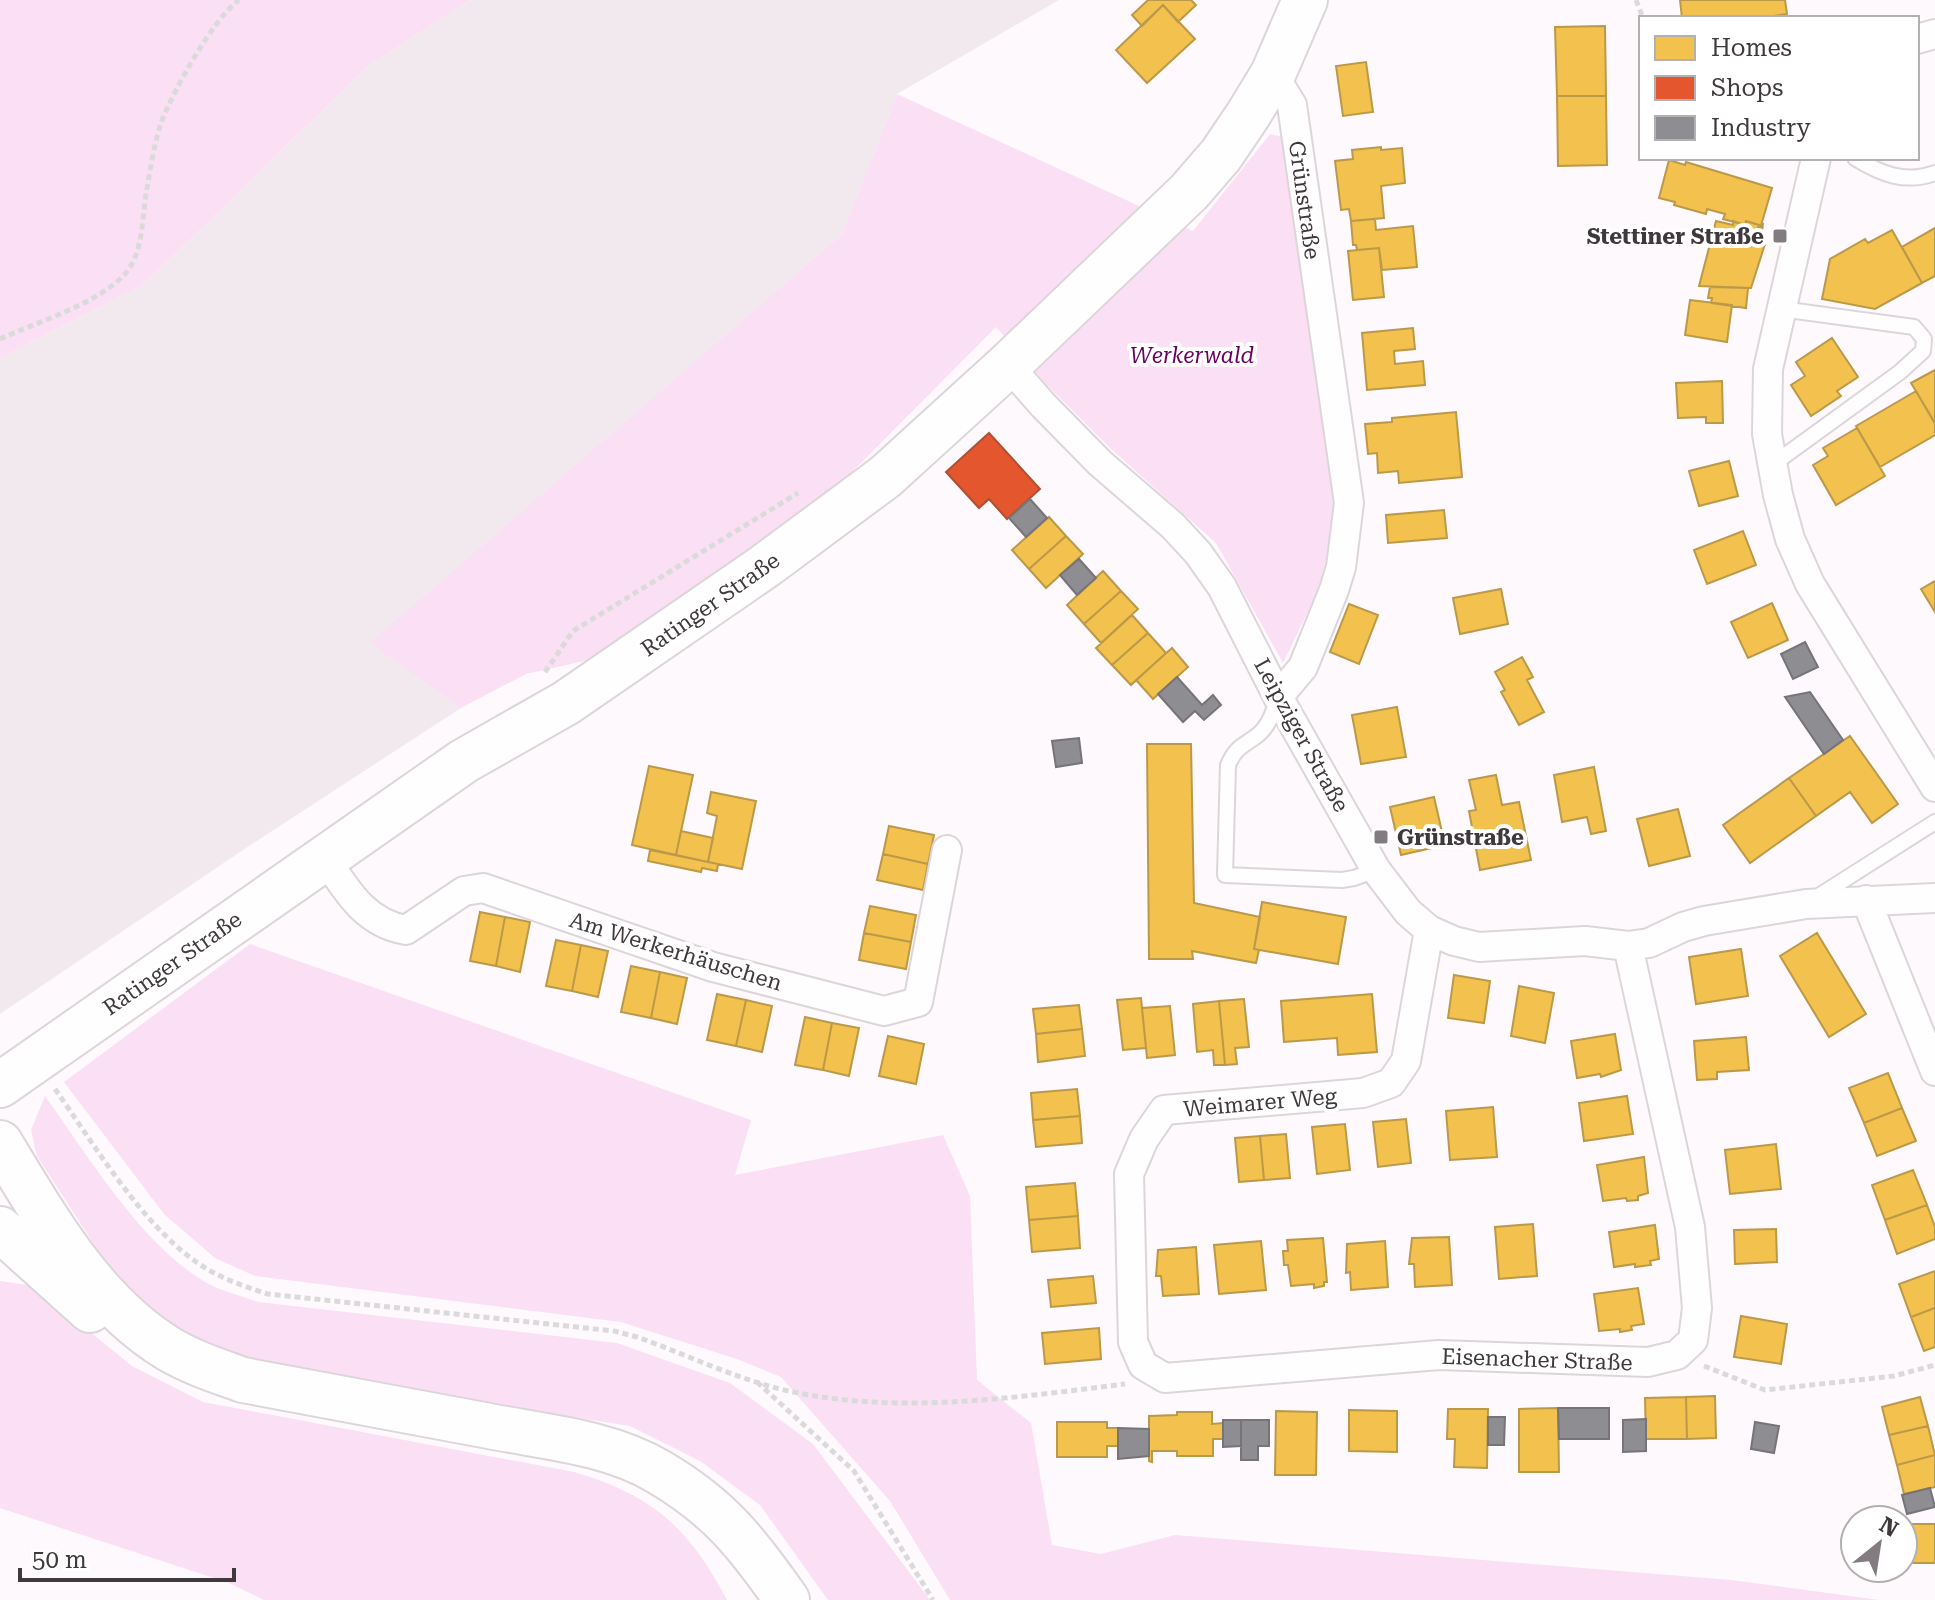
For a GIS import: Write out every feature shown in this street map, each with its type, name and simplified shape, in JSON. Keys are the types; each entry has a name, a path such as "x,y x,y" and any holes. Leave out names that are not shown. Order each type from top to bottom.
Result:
{"main road":[{"name":"Ratinger Straße","path":"0,1085 464,761 566,703 765,566 885,477 1008,365 1189,192 1221,155 1273,74 1305,0"},
{"path":"0,1143 51,1227 87,1275 131,1321 169,1349 202,1366 243,1380 577,1442 631,1458 687,1490 725,1520 749,1545 787,1600"},
{"path":"0,1229 107,1325 159,1362 207,1384 263,1399 553,1452 645,1482 668,1496 711,1533 740,1577 749,1600"}],"street":[{"name":"Grünstraße","path":"1273,74 1292,105 1349,503 1341,567 1334,590 1303,667 1278,697"},
{"path":"1816,160 1768,369 1765,402 1771,465 1790,539 1810,584 1935,787"},
{"name":"Leipziger Straße","path":"1008,365 1100,463 1173,526 1198,553 1222,587 1278,697 1376,870 1408,912 1429,930 1479,947 1585,941 1628,946 1649,943 1704,921 1806,904 1935,898"},
{"name":"Am Werkerhäuschen","path":"325,858 350,895 371,918 389,927 406,930 464,891 483,888 713,967 884,1011 918,1002 947,850"},
{"path":"1866,900 1935,1071"},
{"name":"Weimarer Weg","path":"1165,1378 1143,1365 1133,1342 1129,1174 1144,1139 1164,1110 1363,1093 1391,1083 1406,1061 1429,930"},
{"path":"1628,946 1690,1227 1697,1308 1693,1340 1677,1355"},
{"name":"Eisenacher Straße","path":"1165,1378 1439,1355 1648,1362 1677,1355"}],"lane":[{"path":"1859,160 1878,171 1901,178 1935,173"},
{"path":"1771,465 1900,372 1923,351 1924,339 1914,327 1781,309"},
{"path":"1278,697 1270,720 1260,733 1235,749 1228,765 1225,875 1342,880 1376,870"},
{"name":"Leipziger Straße","path":"1806,904 1935,822"}],"path":[{"path":"0,339 104,293 127,273 139,245 161,123 192,63 229,8 239,0"},
{"path":"34,1059 122,1184 168,1238 194,1261 221,1277 268,1294 614,1331 755,1381 842,1400 905,1404 1028,1396 1165,1378"},
{"path":"1677,1355 1765,1390 1894,1376 1935,1365"},
{"path":"755,1381 854,1471 933,1600"}],"shaded area":[{"path":"470,0 1059,0 897,94 842,234 371,643 461,708 0,1014 0,358 144,284 367,67"}],"green space":[{"path":"0,0 470,0 367,67 144,284 0,358"},
{"name":"Werkerwald","path":"897,94 1193,231 1270,134 1287,138 1339,514 1316,595 1283,663 1216,543 1111,449 1045,383 996,327 812,512 593,659 526,674 461,708 370,643 842,234"},
{"path":"250,944 751,1120 735,1175 943,1135 970,1196 977,1380 1031,1423 1052,1545 1101,1554 1175,1535 1731,1580 1879,1600 950,1600 890,1501 781,1377 737,1359 621,1322 255,1276 215,1258 164,1214 64,1082"},
{"path":"45,1096 144,1229 167,1253 217,1288 258,1302 617,1343 730,1383 813,1444 930,1600 828,1600 760,1505 700,1461 630,1426 250,1367 180,1337 117,1280 37,1156 31,1130"},
{"path":"0,1281 34,1286 132,1366 203,1402 574,1472 602,1481 647,1504 683,1534 727,1600 264,1600 229,1583 0,1508"}],"building: Homes":[{"path":"1148,0 1191,0 1196,5 1178,22 1163,5 1142,26 1132,15"},
{"path":"1680,0 1785,0 1787,14 1774,16 1682,16"},
{"path":"1163,5 1195,39 1147,83 1116,50"},
{"path":"1605,26 1606,96 1557,96 1555,27"},
{"path":"1366,62 1373,112 1343,116 1336,66"},
{"path":"1557,96 1606,96 1607,165 1558,166"},
{"path":"1381,147 1381,150 1402,148 1405,183 1381,186 1384,218 1351,221 1349,209 1341,210 1335,161 1353,159 1352,150"},
{"path":"1669,160 1685,165 1686,162 1772,188 1760,229 1759,225 1746,221 1745,225 1723,219 1725,214 1707,209 1706,214 1659,198"},
{"path":"1375,219 1376,230 1413,226 1417,267 1382,270 1379,248 1357,250 1353,245 1351,221"},
{"path":"1716,221 1745,225 1746,221 1759,225 1760,229 1763,223 1761,242 1765,244 1751,288 1699,286"},
{"path":"1935,228 1935,276 1922,283 1902,247"},
{"path":"1892,230 1922,283 1875,309 1822,299 1830,259 1865,239 1868,243"},
{"path":"1379,248 1384,297 1353,300 1348,251"},
{"path":"1710,287 1748,288 1746,308 1711,303 1712,298 1708,298"},
{"path":"1690,300 1732,305 1727,342 1685,335"},
{"path":"1413,328 1415,349 1394,351 1395,364 1423,361 1425,385 1367,390 1362,333"},
{"path":"1832,338 1858,377 1837,391 1841,396 1811,416 1791,385 1805,376 1796,362"},
{"path":"1935,370 1935,423 1911,383"},
{"path":"1722,381 1723,423 1706,423 1706,417 1678,418 1676,383"},
{"path":"1916,391 1935,424 1935,435 1880,467 1856,426"},
{"path":"1456,412 1462,477 1399,483 1398,471 1378,473 1377,453 1368,454 1365,424 1392,422 1392,418"},
{"path":"1857,428 1885,476 1836,505 1813,465 1828,456 1823,448"},
{"path":"1729,461 1738,496 1699,506 1689,471"},
{"path":"1444,510 1447,538 1388,543 1386,515"},
{"path":"1049,517 1066,536 1029,569 1012,550"},
{"path":"1743,531 1756,565 1707,584 1694,550"},
{"path":"1066,536 1083,554 1046,588 1029,569"},
{"path":"1103,571 1121,591 1084,624 1067,605"},
{"path":"1935,581 1935,612 1921,589"},
{"path":"1501,589 1508,624 1460,634 1453,598"},
{"path":"1121,591 1138,609 1101,643 1084,624"},
{"path":"1772,603 1788,640 1748,658 1731,622"},
{"path":"1349,604 1378,615 1359,664 1330,652"},
{"path":"1132,615 1148,633 1112,665 1096,648"},
{"path":"1148,633 1166,653 1131,685 1112,665"},
{"path":"1172,648 1188,667 1153,699 1136,680"},
{"path":"1522,657 1533,677 1527,680 1544,712 1519,725 1501,692 1505,690 1495,672"},
{"path":"1397,707 1406,757 1361,764 1352,715"},
{"path":"1850,736 1898,804 1872,823 1850,792 1816,816 1789,778"},
{"path":"1147,744 1191,744 1194,903 1260,917 1254,949 1259,950 1256,963 1192,951 1193,959 1149,959"},
{"path":"649,766 693,775 676,855 632,845"},
{"path":"1594,767 1606,831 1591,834 1587,817 1562,822 1554,775"},
{"path":"1496,775 1502,805 1519,802 1531,860 1480,870 1469,811 1476,810 1469,780"},
{"path":"1789,778 1816,816 1750,863 1723,825"},
{"path":"711,792 756,801 742,869 708,862 717,816 707,813"},
{"path":"1434,797 1445,845 1401,855 1390,807"},
{"path":"1678,809 1690,856 1649,866 1637,819"},
{"path":"889,826 934,835 928,864 883,854"},
{"path":"681,831 713,838 708,862 676,855"},
{"path":"650,850 718,864 717,871 702,868 701,872 648,861"},
{"path":"883,854 928,864 923,890 877,880"},
{"path":"1262,902 1346,917 1338,964 1254,949"},
{"path":"870,906 916,915 911,942 864,933"},
{"path":"480,912 505,917 496,966 470,961"},
{"path":"505,917 530,922 520,972 496,966"},
{"path":"864,933 911,942 906,969 859,960"},
{"path":"1817,933 1866,1014 1829,1037 1780,956"},
{"path":"556,940 581,945 572,991 546,986"},
{"path":"581,945 608,951 598,997 572,991"},
{"path":"1741,949 1748,996 1696,1004 1689,957"},
{"path":"631,966 660,972 651,1018 621,1012"},
{"path":"660,972 687,978 677,1024 651,1018"},
{"path":"1454,975 1490,981 1484,1023 1448,1018"},
{"path":"1519,986 1554,993 1545,1043 1511,1036"},
{"path":"717,994 746,1000 736,1046 707,1040"},
{"path":"1372,994 1377,1052 1338,1055 1337,1038 1284,1042 1281,1001"},
{"path":"1141,998 1146,1048 1123,1050 1117,1000"},
{"path":"1244,999 1249,1047 1235,1048 1237,1064 1225,1065 1219,1001"},
{"path":"746,1000 772,1006 762,1052 736,1046"},
{"path":"1219,1001 1225,1065 1214,1065 1213,1050 1197,1052 1193,1004"},
{"path":"1079,1005 1082,1029 1036,1034 1033,1009"},
{"path":"1170,1006 1175,1055 1147,1058 1142,1008"},
{"path":"805,1017 832,1023 823,1070 795,1065"},
{"path":"832,1023 859,1028 849,1076 823,1070"},
{"path":"1082,1029 1085,1056 1038,1062 1036,1034"},
{"path":"1615,1034 1621,1070 1601,1077 1600,1074 1577,1078 1571,1041"},
{"path":"888,1036 924,1044 916,1084 879,1076"},
{"path":"1746,1037 1749,1070 1717,1072 1717,1079 1697,1080 1694,1041"},
{"path":"1888,1073 1902,1108 1864,1123 1849,1088"},
{"path":"1077,1089 1080,1116 1033,1120 1031,1093"},
{"path":"1627,1096 1633,1134 1584,1141 1579,1103"},
{"path":"1493,1107 1497,1157 1450,1160 1446,1111"},
{"path":"1902,1108 1916,1141 1877,1156 1864,1123"},
{"path":"1080,1116 1082,1143 1036,1147 1033,1120"},
{"path":"1406,1119 1411,1163 1378,1167 1373,1122"},
{"path":"1345,1124 1350,1170 1317,1174 1312,1127"},
{"path":"1286,1134 1290,1178 1264,1180 1260,1136"},
{"path":"1260,1136 1264,1180 1239,1182 1235,1138"},
{"path":"1776,1144 1781,1189 1730,1194 1725,1150"},
{"path":"1644,1157 1648,1193 1638,1196 1638,1200 1603,1201 1597,1165"},
{"path":"1913,1170 1927,1205 1885,1220 1872,1185"},
{"path":"1075,1183 1078,1216 1029,1220 1026,1187"},
{"path":"1927,1205 1935,1227 1935,1239 1897,1254 1885,1220"},
{"path":"1078,1216 1080,1248 1032,1252 1029,1220"},
{"path":"1533,1224 1537,1276 1499,1279 1495,1227"},
{"path":"1655,1225 1659,1259 1650,1261 1651,1265 1614,1267 1609,1232"},
{"path":"1776,1229 1777,1262 1735,1264 1734,1230"},
{"path":"1449,1237 1452,1285 1415,1287 1414,1264 1409,1264 1412,1238"},
{"path":"1323,1238 1327,1282 1314,1288 1314,1284 1291,1286 1288,1265 1284,1265 1283,1251 1288,1251 1287,1240"},
{"path":"1261,1241 1266,1290 1219,1294 1214,1245"},
{"path":"1385,1241 1388,1287 1351,1290 1350,1272 1346,1273 1347,1244"},
{"path":"1196,1247 1199,1294 1163,1296 1161,1276 1156,1276 1158,1250"},
{"path":"1935,1271 1935,1308 1911,1317 1899,1284"},
{"path":"1093,1276 1096,1303 1051,1307 1048,1280"},
{"path":"1638,1288 1644,1324 1620,1332 1620,1329 1599,1331 1594,1294"},
{"path":"1935,1308 1935,1347 1924,1351 1911,1317"},
{"path":"1741,1316 1787,1324 1781,1364 1734,1357"},
{"path":"1099,1328 1101,1359 1045,1364 1042,1333"},
{"path":"1715,1396 1716,1438 1687,1439 1686,1397"},
{"path":"1686,1397 1687,1439 1646,1439 1645,1398"},
{"path":"1920,1397 1928,1426 1889,1435 1882,1407"},
{"path":"1558,1408 1559,1472 1519,1472 1519,1409"},
{"path":"1448,1409 1488,1409 1487,1468 1454,1467 1455,1439 1447,1439"},
{"path":"1349,1410 1397,1411 1397,1452 1349,1451"},
{"path":"1276,1411 1317,1412 1316,1475 1275,1475"},
{"path":"1177,1412 1212,1412 1212,1424 1223,1423 1223,1439 1213,1439 1213,1456 1177,1456 1177,1451 1152,1451 1152,1462 1149,1461 1149,1416 1177,1415"},
{"path":"1057,1422 1107,1422 1107,1428 1118,1428 1118,1446 1107,1446 1107,1457 1057,1457"},
{"path":"1928,1426 1935,1455 1897,1465 1889,1435"},
{"path":"1935,1455 1935,1487 1904,1494 1897,1465"},
{"path":"1919,1524 1935,1524 1935,1563 1919,1563"}],"building: Shops":[{"path":"989,433 1040,489 1007,519 989,499 979,508 946,472"}],"building: Industry":[{"path":"1030,499 1047,518 1026,537 1009,518"},
{"path":"1079,559 1096,578 1077,595 1060,575"},
{"path":"1805,642 1818,667 1793,679 1781,654"},
{"path":"1177,677 1202,705 1213,695 1221,705 1204,720 1195,711 1183,722 1158,694"},
{"path":"1810,692 1843,740 1824,754 1785,697"},
{"path":"1079,738 1082,763 1056,767 1052,741"},
{"path":"1558,1408 1609,1408 1609,1439 1559,1439"},
{"path":"1488,1417 1505,1417 1504,1445 1488,1445"},
{"path":"1646,1419 1646,1451 1623,1452 1623,1420"},
{"path":"1223,1420 1241,1420 1241,1446 1223,1447"},
{"path":"1241,1420 1269,1420 1269,1446 1258,1446 1258,1460 1241,1460"},
{"path":"1755,1422 1779,1426 1774,1453 1751,1449"},
{"path":"1118,1428 1149,1429 1149,1456 1118,1459"},
{"path":"1930,1488 1935,1507 1919,1511 1919,1504 1904,1504 1902,1495"}],"place":[{"name":"Stettiner Straße","path":"1780,236"},
{"name":"Grünstraße","path":"1381,837"}]}
